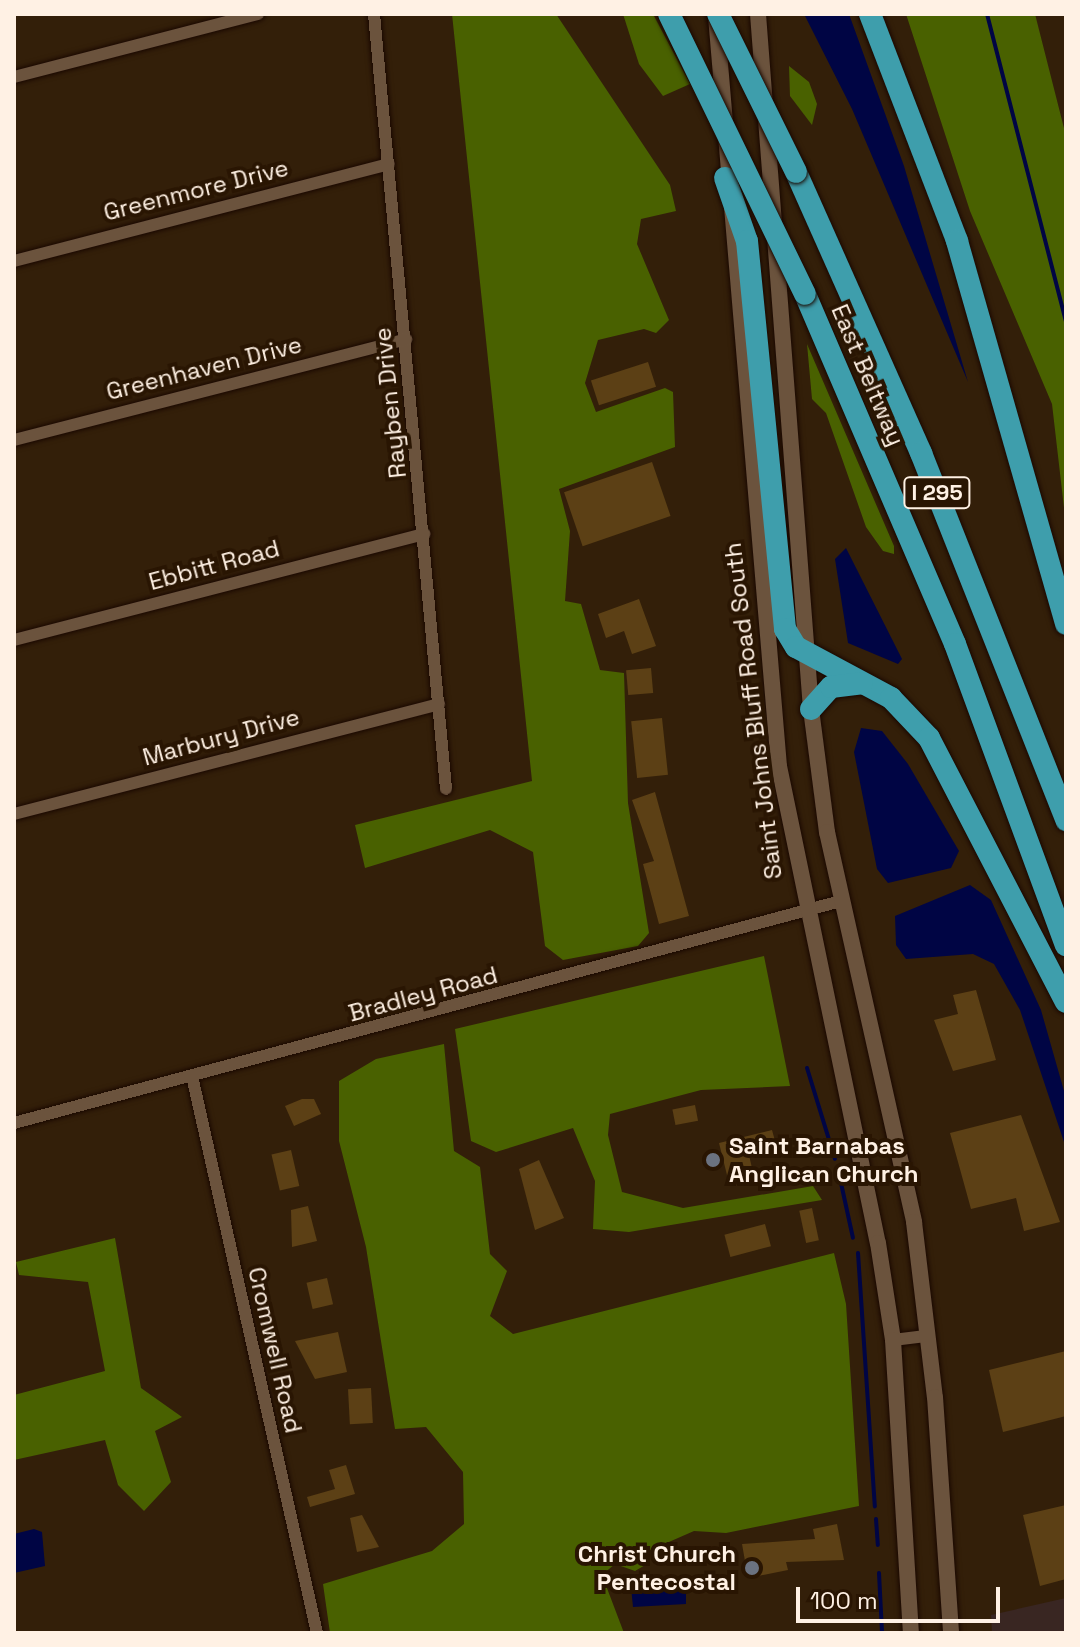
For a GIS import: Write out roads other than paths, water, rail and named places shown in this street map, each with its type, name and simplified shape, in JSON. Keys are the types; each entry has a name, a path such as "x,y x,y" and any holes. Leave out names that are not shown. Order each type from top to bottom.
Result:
{"highway":[{"name":"East Beltway","path":"669,14 805,294 955,644 1066,945"},
{"name":"East Beltway","path":"717,14 796,172 921,453 1066,820"},
{"path":"870,14 957,241 1066,624"},
{"path":"725,178 747,241 781,616 789,639 807,653 869,684 912,718 948,768 1066,1002"},
{"path":"811,709 838,684 869,684"}],"main road":[{"name":"Saint Johns Bluff Road South","path":"717,14 725,178 765,638 804,911 893,1340 911,1633"},
{"path":"758,14 811,709 841,901 902,1160 928,1336 951,1633"}],"street":[{"path":"14,77 258,14"},
{"name":"Rayben Drive","path":"374,14 425,534 446,789"},
{"name":"Greenmore Drive","path":"14,261 389,164"},
{"name":"Greenhaven Drive","path":"14,440 406,339"},
{"name":"Ebbitt Road","path":"14,640 425,534"},
{"name":"Marbury Drive","path":"14,814 439,704"},
{"name":"Bradley Road","path":"14,1123 841,901"},
{"name":"Cromwell Road","path":"192,1076 317,1633"},
{"path":"893,1340 928,1336"}],"waterway":[{"path":"987,14 1066,322"},
{"path":"807,1068 835,1159"},
{"path":"841,1183 853,1238"},
{"path":"858,1253 875,1506"},
{"path":"876,1519 878,1545"},
{"path":"879,1573 882,1633"}],"place":[{"name":"Saint Barnabas Anglican Church","path":"713,1160"},
{"name":"Christ Church Pentecostal","path":"752,1568"}]}
